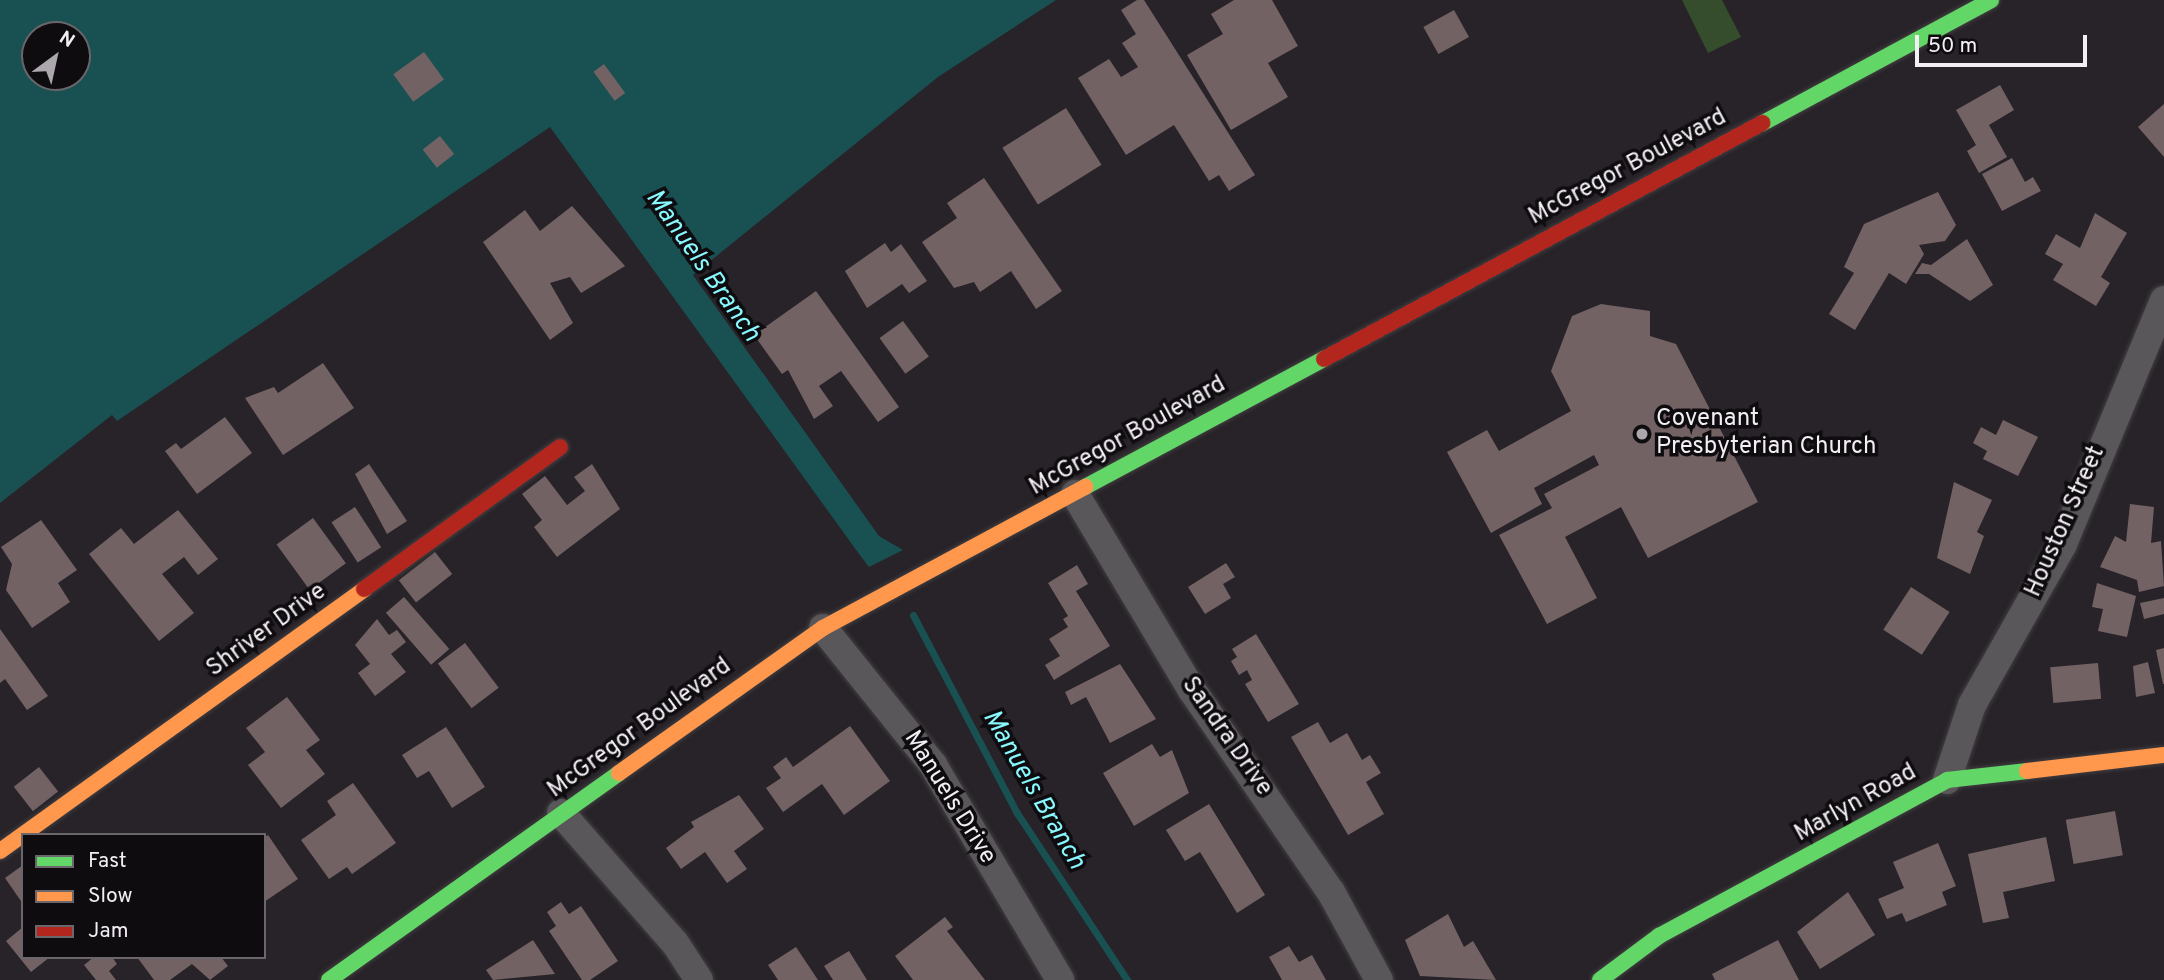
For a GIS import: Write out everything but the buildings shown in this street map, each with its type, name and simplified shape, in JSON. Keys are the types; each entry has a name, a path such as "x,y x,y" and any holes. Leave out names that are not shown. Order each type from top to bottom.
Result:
{"main road":[{"name":"McGregor Boulevard","path":"329,980 822,628 1992,0"},
{"name":"Shriver Drive","path":"25,833 560,447"},
{"name":"Marlyn Road","path":"1600,980 1659,936 1947,780 2164,755"},
{"name":"Shriver Drive","path":"0,851 21,836"}],"street":[{"name":"Houston Street","path":"1947,780 1972,705 2063,544 2164,300"},
{"name":"Sandra Drive","path":"1075,494 1192,690 1331,892 1379,980"},
{"name":"Manuels Drive","path":"822,628 933,765 1060,980"},
{"path":"561,813 676,943 699,980"}],"green space":[{"path":"1682,0 1722,0 1741,37 1708,53"}],"water":[{"path":"0,0 1056,0 938,77 693,275 879,536 903,550 869,567 550,127 117,421 112,415 0,503"}],"waterway":[{"name":"Manuels Branch","path":"913,615 1017,813 1127,980"}],"traffic: fast":[{"path":"1763,123 1991,0"},
{"path":"1085,487 1324,359"},
{"path":"1600,980 1659,936 1947,780 2027,771"},
{"path":"329,980 619,773"}],"traffic: slow":[{"path":"619,773 823,628 1085,487"},
{"path":"25,833 364,589"},
{"path":"2027,771 2164,755"},
{"path":"0,851 21,836"}],"traffic: jam":[{"path":"1324,359 1763,123"},
{"path":"364,589 560,447"}],"place":[{"name":"Covenant Presbyterian Church","path":"1642,434"}]}
